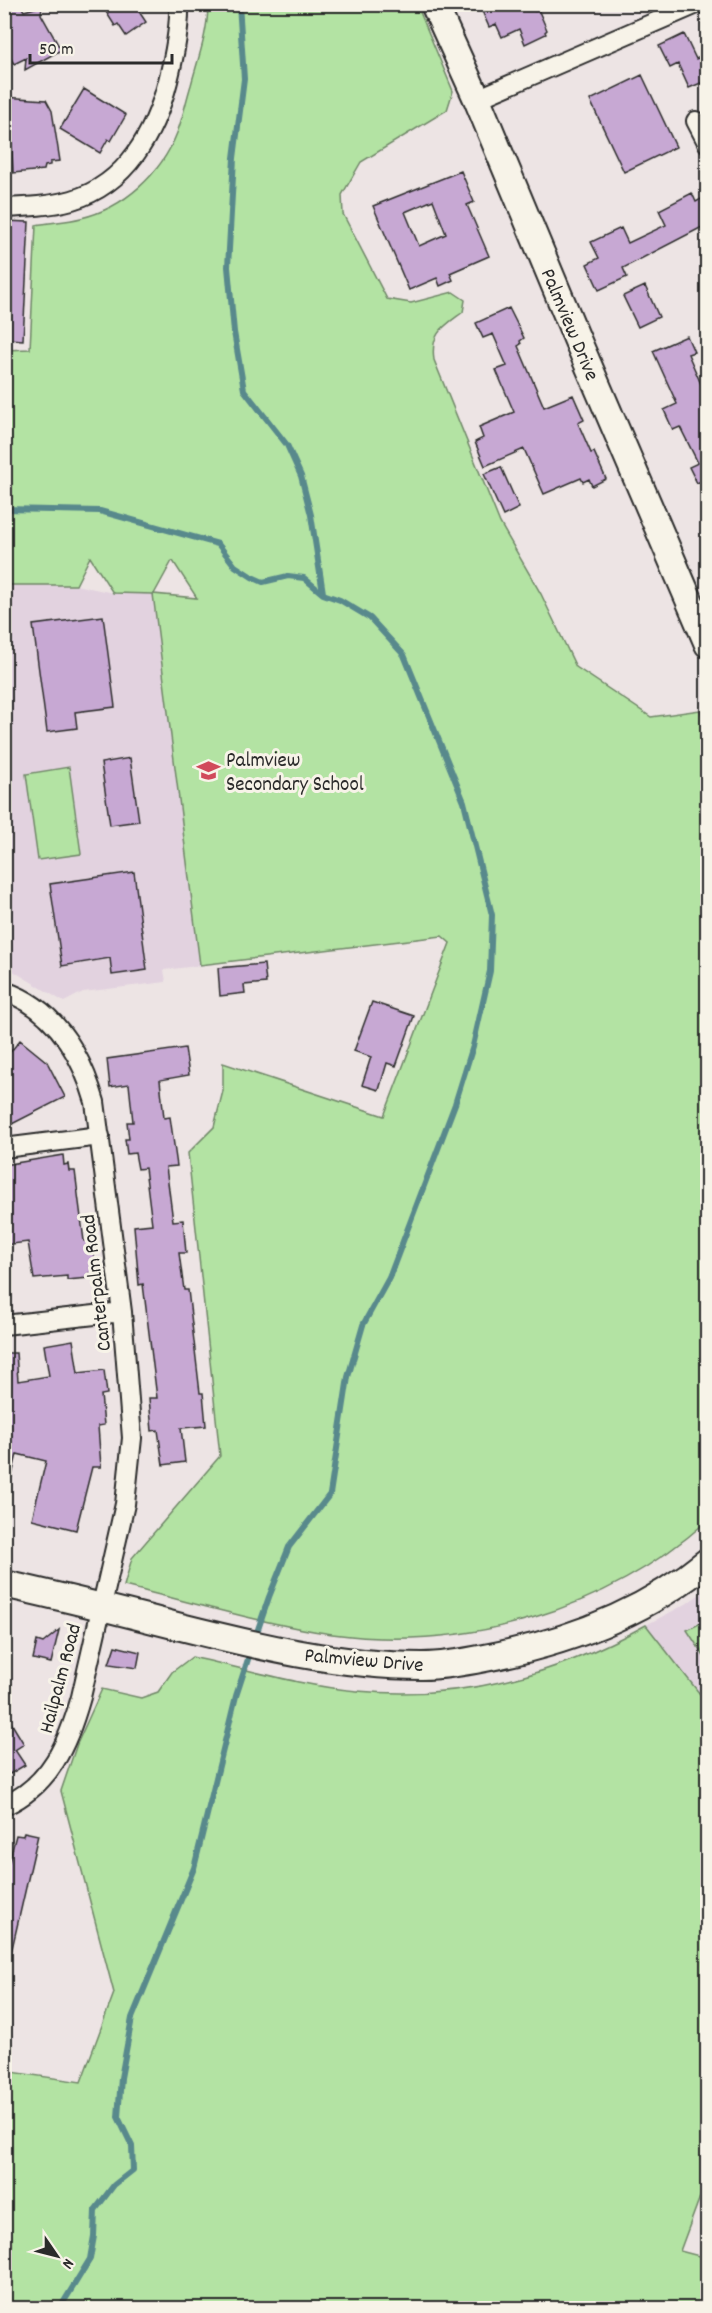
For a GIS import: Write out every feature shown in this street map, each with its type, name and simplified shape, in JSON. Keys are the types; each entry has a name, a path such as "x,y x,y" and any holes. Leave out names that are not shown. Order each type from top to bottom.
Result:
{"street":[{"path":"4,208 43,205 74,199 102,186 121,172 150,134 162,103 173,59 179,4"},
{"name":"Palmview Drive","path":"434,4 477,99 708,644"},
{"path":"477,99 697,4"},
{"path":"696,121 708,144"},
{"name":"Canterpalm Road","path":"4,991 14,994 38,1009 58,1027 74,1049 88,1078 95,1102 122,1312 131,1416 130,1466 125,1504 101,1606"},
{"path":"4,1148 100,1136"},
{"path":"4,1325 122,1312"},
{"name":"Palmview Drive","path":"4,1584 296,1653 348,1662 424,1666 465,1662 527,1650 595,1628 650,1601 708,1561"},
{"name":"Hailpalm Road","path":"4,1806 34,1786 52,1767 63,1750 81,1697 101,1606"}],"shaded area":[{"name":"Palmview Secondary School","path":"4,585 76,585 113,593 153,594 442,936 164,970 166,982 83,992 64,1002 5,966"},
{"path":"707,1589 707,1703 646,1625 686,1604"}],"green space":[{"path":"208,5 417,5 453,91 447,110 361,162 342,195 343,214 387,299 411,303 453,292 465,300 463,312 444,327 436,337 434,360 500,523 541,594 576,667 651,717 700,710 707,728 707,1521 667,1552 625,1579 579,1601 532,1618 483,1630 433,1637 382,1638 332,1634 254,1619 124,1586 132,1558 220,1456 188,1153 214,1127 223,1091 223,1063 384,1116 450,943 442,936 200,965 153,594 113,593 90,557 76,585 5,585 5,350 30,349 36,225 97,213 126,198 151,175 170,148 177,133 202,45","holes":["173,561 197,598 154,594"]},
{"path":"69,767 81,854 38,860 26,774"},
{"path":"707,1620 707,1661 687,1630"},
{"path":"646,1625 707,1703 707,2178 680,2251 707,2258 707,2308 5,2308 5,2071 81,2082 114,1993 61,1791 77,1744 102,1689 141,1698 158,1692 172,1672 192,1657 336,1689 396,1693 471,1688 543,1670 578,1658"}],"building":[{"path":"4,4 20,4 24,11 42,6 41,14 61,50 25,70 26,58 14,64 4,47"},
{"path":"101,4 134,4 146,22 126,36 118,24 115,26"},
{"path":"479,4 525,4 528,10 534,7 535,11 538,9 547,30 546,34 525,44 519,29 502,37 496,24 489,27"},
{"path":"684,34 696,59 708,53 708,80 689,88 678,64 670,68 659,46"},
{"path":"642,75 676,147 624,172 590,100"},
{"path":"84,89 126,115 111,141 108,139 100,153 60,129"},
{"path":"4,97 46,100 52,111 60,161 50,162 44,170 13,173 11,131 4,131"},
{"path":"461,171 474,202 467,205 489,256 450,273 453,280 440,286 437,278 409,290 373,206","holes":["433,200 446,234 419,246 405,212"]},
{"path":"692,193 696,202 703,198 708,207 708,224 623,268 627,277 599,290 587,264 599,258 591,242 621,228 628,243 666,225 659,210"},
{"path":"4,221 29,222 23,340 8,339 10,277 4,277"},
{"path":"645,286 659,317 638,327 623,296"},
{"path":"509,308 524,338 518,346 544,407 573,395 584,420 578,423 606,479 592,486 589,479 583,482 581,478 544,494 524,449 485,466 475,442 483,438 479,427 514,412 496,370 507,366 493,334 483,338 476,323"},
{"path":"687,336 694,352 688,354 701,384 708,381 708,482 706,479 697,483 689,467 698,463 680,427 673,430 664,410 677,404 653,351"},
{"path":"501,467 519,508 503,516 484,474"},
{"path":"103,616 115,707 75,712 77,728 47,732 33,625"},
{"path":"130,758 139,821 110,825 101,763"},
{"path":"134,872 147,970 112,975 110,958 62,966 50,884"},
{"path":"264,964 266,983 244,985 245,993 220,996 218,968"},
{"path":"372,1002 414,1016 396,1066 387,1063 379,1090 362,1085 371,1057 354,1051"},
{"path":"20,1040 47,1062 65,1097 4,1128 4,1060"},
{"path":"185,1048 189,1075 160,1080 164,1118 170,1117 177,1166 166,1167 173,1221 183,1220 186,1253 179,1253 184,1290 188,1290 206,1426 181,1428 185,1462 163,1465 158,1430 152,1431 149,1398 157,1398 143,1284 139,1285 134,1226 152,1224 145,1168 138,1169 135,1153 127,1154 125,1139 129,1139 127,1122 133,1122 129,1084 110,1087 107,1059"},
{"path":"63,1155 64,1165 68,1164 69,1171 75,1171 84,1241 92,1240 96,1275 89,1273 89,1278 67,1280 67,1276 34,1279 28,1242 4,1245 4,1165"},
{"path":"73,1340 78,1373 104,1370 107,1394 101,1395 104,1425 98,1426 101,1467 92,1467 76,1530 32,1519 46,1461 17,1454 10,1484 4,1484 4,1353 16,1353 18,1381 49,1376 44,1345"},
{"path":"59,1630 51,1663 33,1659 37,1641 43,1643"},
{"path":"115,1646 140,1652 137,1668 109,1664"},
{"path":"4,1711 24,1744 15,1750 25,1765 10,1774 4,1765"},
{"path":"24,1832 38,1835 11,1953 4,1953 4,1881 16,1835 23,1836"}],"waterway":[{"path":"239,4 244,79 234,158 228,267 234,332 244,390 287,445 301,476 311,515 323,593"},
{"path":"4,509 100,511 218,544 235,566 252,577 263,582 288,576 304,578 323,594 340,600 370,618 404,655 464,802 492,915 490,971 473,1046 455,1104 389,1278 363,1325 348,1377 330,1494 289,1547 255,1638"},
{"path":"60,2308 90,2259 95,2210 114,2185 133,2170 132,2146 118,2117 121,2078 132,2018 194,1868 236,1696 251,1650"}],"place":[{"name":"Palmview Secondary School","path":"208,771"}]}
